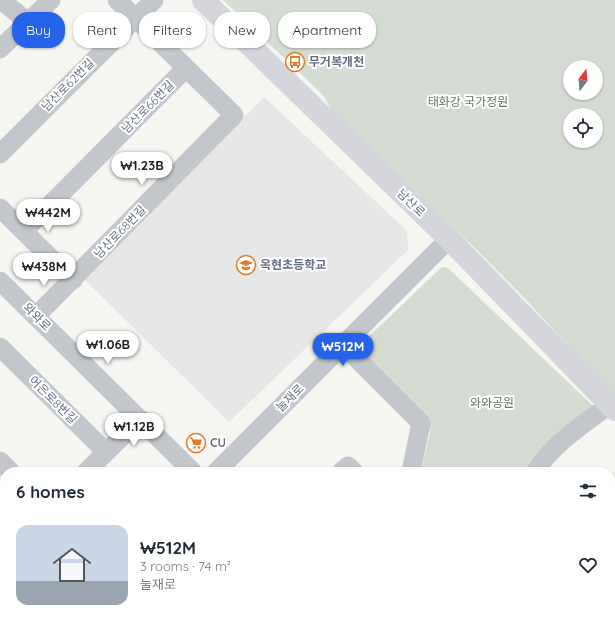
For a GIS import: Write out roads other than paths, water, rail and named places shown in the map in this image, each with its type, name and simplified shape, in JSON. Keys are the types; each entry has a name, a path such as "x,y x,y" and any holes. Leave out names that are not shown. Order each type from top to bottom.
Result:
{"main road":[{"name":"남산로","path":"203,0 449,239 612,408"}],"street":[{"path":"1,0 16,12"},
{"path":"38,12 51,0"},
{"path":"117,0 186,68"},
{"name":"남산로62번길","path":"0,154 154,0"},
{"path":"0,49 12,37"},
{"name":"남산로68번길","path":"36,316 73,280 234,114 186,68"},
{"name":"남산로66번길","path":"24,231 186,68"},
{"path":"0,208 73,280"},
{"name":"눌재로","path":"221,467 449,239"},
{"name":"와와로","path":"0,281 188,467"},
{"path":"343,345 421,423 412,467"},
{"name":"어은로8번길","path":"0,347 106,452"},
{"path":"540,467 569,436 612,408"},
{"path":"91,467 140,419"}],"place":[{"name":"무거복개천","path":"295,62"},
{"name":"옥현초등학교","path":"246,265"},
{"name":"CU","path":"196,443"}],"park label":[{"name":"태화강 국가정원","path":"468,102"},
{"name":"와와공원","path":"492,403"}]}
